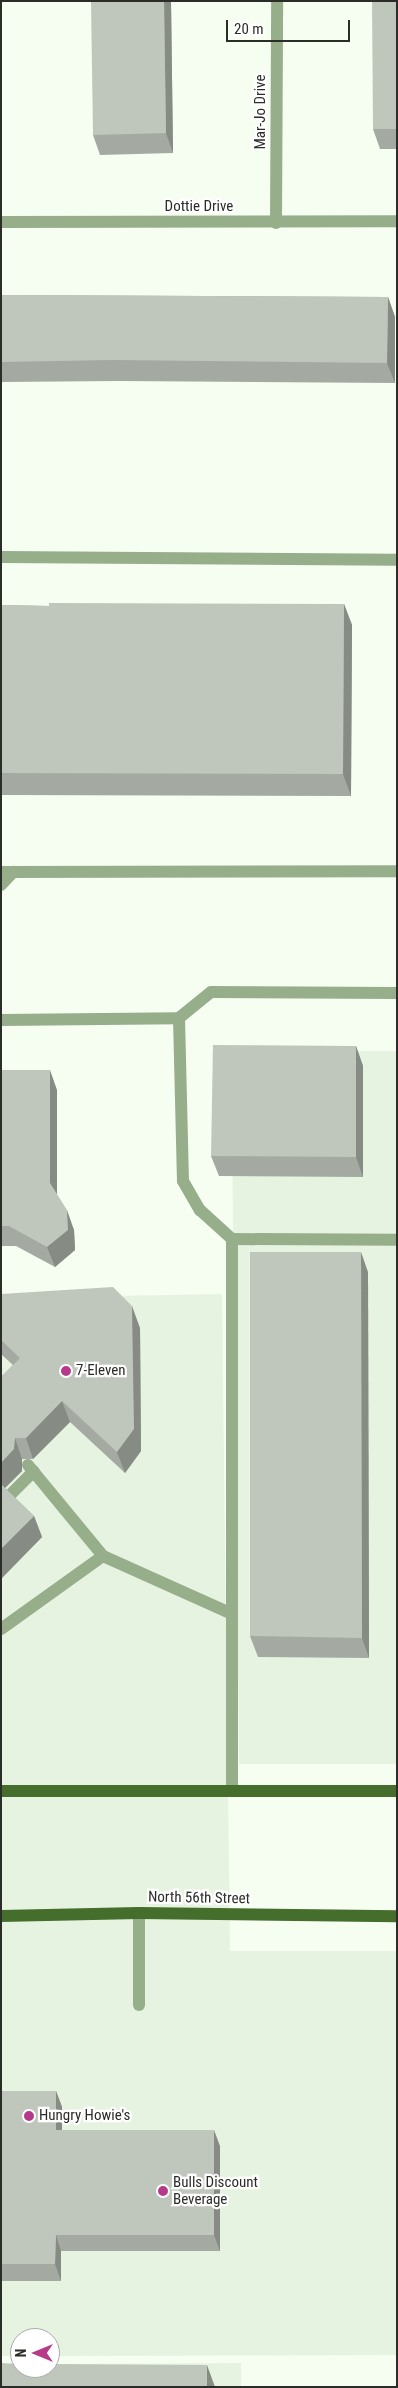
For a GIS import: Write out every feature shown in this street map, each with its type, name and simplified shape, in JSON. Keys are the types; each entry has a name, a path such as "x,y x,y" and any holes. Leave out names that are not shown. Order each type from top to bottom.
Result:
{"main road":[{"path":"1,1791 397,1791"},
{"name":"North 56th Street","path":"1,1916 139,1913 397,1916"}],"street":[{"name":"Mar-Jo Drive","path":"276,223 277,1"},
{"name":"Dottie Drive","path":"1,222 276,223 397,221"},
{"path":"1,557 397,560"},
{"path":"1,885 7,872 397,871"},
{"path":"1,1020 179,1018 211,992 397,993"},
{"path":"179,1018 182,1181 200,1210 232,1239 397,1240"},
{"path":"232,1239 232,1791"},
{"path":"4,1500 31,1468 103,1556 232,1614"},
{"path":"1,1629 103,1556"},
{"path":"139,1913 139,2005"}],"shaded area":[{"path":"231,1051 397,1051 397,1764 239,1764"},
{"path":"222,1294 230,1951 397,1951 397,2355 60,2356 60,2328 10,2328 10,2356 1,2356 1,1298"},
{"path":"241,2363 241,2387 1,2387 1,2364 10,2366 10,2378 60,2378 60,2364"}],"building":[{"path":"164,1 166,133 93,135 91,2"},
{"path":"372,1 397,1 397,129 373,129"},
{"path":"1,295 388,297 387,363 112,360 1,362"},
{"path":"49,603 344,604 343,774 1,773 1,605 49,606"},
{"path":"213,1045 356,1046 356,1157 211,1156"},
{"path":"1,1070 50,1070 50,1183 67,1210 68,1230 47,1247 9,1226 1,1226"},
{"path":"250,1252 361,1252 362,1638 250,1636"},
{"path":"113,1287 132,1306 134,1429 117,1452 62,1401 26,1438 15,1438 14,1449 1,1463 1,1377 20,1358 1,1340 1,1294"},
{"path":"1,1485 34,1516 1,1549"},
{"path":"1,2091 56,2091 56,2130 214,2130 214,2235 56,2235 55,2264 1,2264"},
{"path":"1,2363 10,2363 10,2378 60,2378 60,2364 207,2365 207,2387 1,2387"}],"place":[{"name":"7-Eleven","path":"66,1371"},
{"name":"Hungry Howie's","path":"29,2116"},
{"name":"Bulls Discount Beverage","path":"163,2191"}]}
